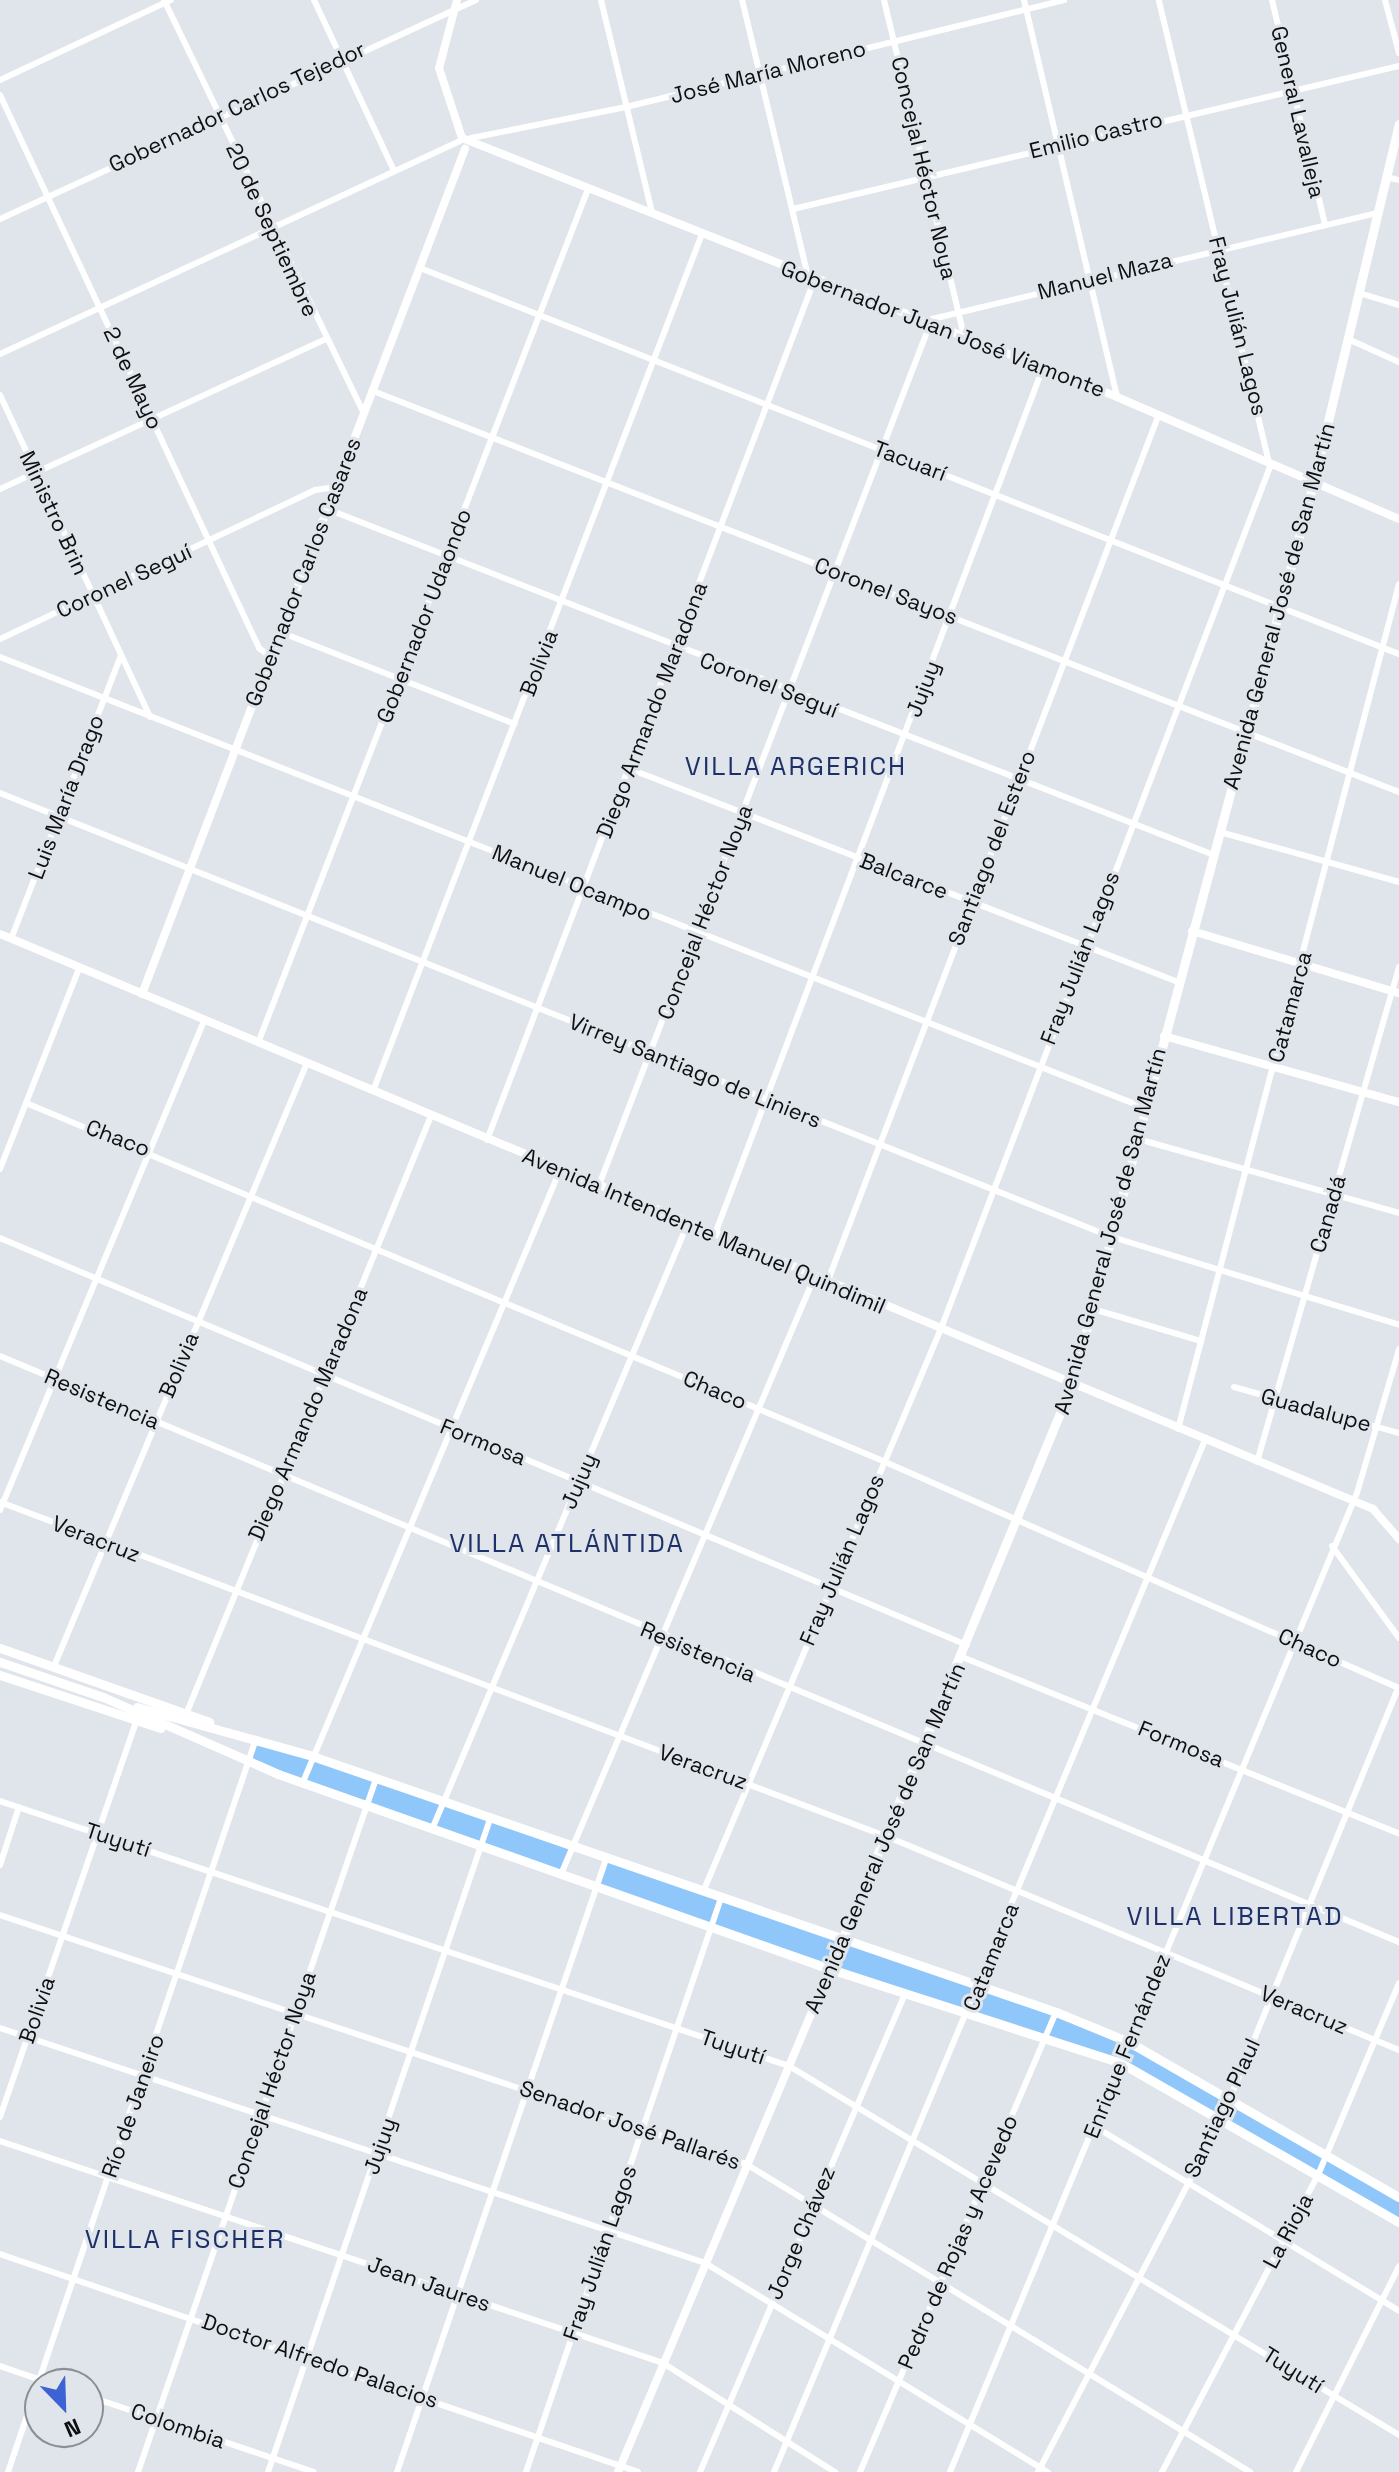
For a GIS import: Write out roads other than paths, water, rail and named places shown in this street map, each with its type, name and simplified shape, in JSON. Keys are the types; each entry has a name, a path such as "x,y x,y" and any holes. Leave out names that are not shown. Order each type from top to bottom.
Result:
{"main road":[{"name":"Avenida General José de San Martín","path":"830,1969 888,1837 1072,1384 1314,480 1399,124"},
{"path":"0,1648 187,1712 226,1730"},
{"path":"0,1662 103,1697 312,1756 1056,2012 1129,2042 1399,2197"},
{"path":"0,1675 190,1737"},
{"path":"103,1697 190,1737 303,1782 830,1969 1121,2063 1399,2222"}],"street":[{"path":"314,0 393,169"},
{"name":"Gobernador Carlos Tejedor","path":"0,219 457,2 476,0"},
{"path":"601,0 652,213"},
{"path":"742,0 812,279"},
{"name":"Concejal Héctor Noya","path":"884,0 964,336"},
{"path":"1024,0 1117,397"},
{"name":"José María Moreno","path":"0,354 393,169 467,142 626,107 1064,0"},
{"name":"Fray Julián Lagos","path":"703,1892 940,1331 1038,1066 1271,460 1159,0"},
{"name":"General Lavalleja","path":"1272,0 1325,224"},
{"path":"1385,0 1399,53"},
{"path":"0,80 167,1"},
{"name":"20 de Septiembre","path":"167,1 324,340 364,414"},
{"path":"457,2 439,68 467,142"},
{"name":"Emilio Castro","path":"793,209 1185,113 1399,66"},
{"name":"2 de Mayo","path":"0,95 259,648 271,657"},
{"name":"Gobernador Juan José Viamonte","path":"467,142 1117,397 1271,460 1399,519"},
{"name":"Gobernador Carlos Casares","path":"142,994 467,142"},
{"path":"1386,177 1399,180"},
{"name":"Gobernador Udaondo","path":"258,1043 308,921 588,189"},
{"name":"Manuel Maza","path":"929,323 958,312 1377,213"},
{"name":"Bolivia","path":"373,1091 702,234"},
{"name":"Tacuarí","path":"420,268 1399,654"},
{"name":"Diego Armando Maradona","path":"487,1140 722,528 812,279"},
{"path":"1359,293 1399,305"},
{"name":"Concejal Héctor Noya","path":"599,1185 744,813 929,323"},
{"path":"1347,339 1399,362"},
{"path":"0,489 324,340"},
{"name":"Jujuy","path":"715,1234 1043,368"},
{"name":"Coronel Sayos","path":"373,391 1399,792"},
{"name":"Ministro Brin","path":"0,395 150,717"},
{"name":"Santiago del Estero","path":"827,1283 1159,414"},
{"name":"Coronel Seguí","path":"0,639 315,490 336,487"},
{"name":"Coronel Seguí","path":"327,509 904,738 1214,855"},
{"name":"Catamarca","path":"1178,1429 1399,584"},
{"path":"280,632 515,724"},
{"name":"Luis María Drago","path":"11,939 121,656"},
{"name":"Manuel Ocampo","path":"0,657 1145,1108"},
{"name":"Balcarce","path":"630,769 1178,982"},
{"name":"Virrey Santiago de Liniers","path":"0,793 308,921 651,1053 1112,1237 1399,1325"},
{"path":"1220,832 1399,882"},
{"path":"1192,931 1396,992"},
{"name":"Avenida Intendente Manuel Quindimil","path":"0,934 940,1331 1353,1500 1379,1513 1399,1539"},
{"name":"Canadá","path":"1257,1462 1303,1297 1396,992 1399,967"},
{"path":"0,1169 79,968"},
{"path":"1,1505 204,1021"},
{"path":"1164,1036 1399,1102"},
{"name":"Bolivia","path":"54,1666 307,1063"},
{"name":"Chaco","path":"26,1103 150,1150 883,1461 1398,1688"},
{"name":"Diego Armando Maradona","path":"187,1712 431,1116"},
{"path":"1138,1139 1399,1213"},
{"path":"0,1142 11,1142"},
{"path":"303,1782 560,1170"},
{"name":"Jujuy","path":"433,1827 688,1223"},
{"name":"Formosa","path":"0,1238 967,1645"},
{"path":"562,1872 814,1278"},
{"path":"1093,1309 1201,1341"},
{"name":"Enrique Fernández","path":"950,2472 1353,1500 1399,1349"},
{"name":"Resistencia","path":"0,1356 788,1691 1399,1942"},
{"name":"Guadalupe","path":"1234,1387 1399,1433"},
{"name":"Catamarca","path":"774,2472 981,1984 1205,1440"},
{"name":"Veracruz","path":"1,1505 888,1837 1399,2050"},
{"path":"1332,1546 1399,1638"},
{"name":"Formosa","path":"962,1657 1399,1834"},
{"name":"Santiago Plaul","path":"1039,2470 1221,2120 1398,1688"},
{"name":"Bolivia","path":"0,2117 136,1721"},
{"name":"Río de Janeiro","path":"44,2368 256,1739"},
{"name":"Concejal Héctor Noya","path":"138,2472 376,1779"},
{"name":"Tuyutí","path":"0,1801 789,2066 1399,2435"},
{"path":"0,1865 19,1807"},
{"name":"Jujuy","path":"268,2472 490,1819"},
{"path":"397,2472 606,1859"},
{"name":"Fray Julián Lagos","path":"526,2472 606,2230 715,1927 721,1898"},
{"name":"Senador José Pallarés","path":"0,1915 746,2164 1250,2472"},
{"name":"Avenida General José de San Martín","path":"618,2472 830,1969"},
{"name":"La Rioja","path":"1162,2472 1318,2175 1399,1983"},
{"name":"Jorge Chávez","path":"700,2472 905,1994"},
{"name":"Pedro de Rojas y Acevedo","path":"860,2472 1056,2012"},
{"path":"0,2028 705,2263 970,2424 1039,2470 1048,2472"},
{"path":"0,2085 9,2088"},
{"path":"1094,2126 1399,2311"},
{"name":"Jean Jaures","path":"0,2141 663,2363 835,2472"},
{"name":"Doctor Alfredo Palacios","path":"0,2254 622,2462 638,2472"},
{"path":"1296,2472 1399,2266"},
{"path":"0,2366 24,2374"},
{"name":"Colombia","path":"104,2401 314,2472"},
{"name":"Río de Janeiro","path":"8,2472 24,2426"}],"district":[{"name":"VILLA ARGERICH","path":"796,767"},
{"name":"VILLA ATLÁNTIDA","path":"567,1544"},
{"name":"VILLA LIBERTAD","path":"1235,1917"},
{"name":"VILLA FISCHER","path":"185,2240"}]}
